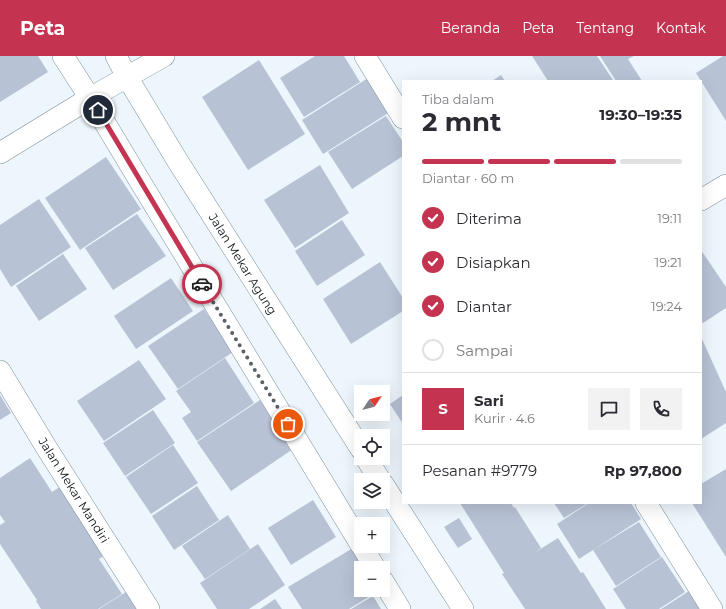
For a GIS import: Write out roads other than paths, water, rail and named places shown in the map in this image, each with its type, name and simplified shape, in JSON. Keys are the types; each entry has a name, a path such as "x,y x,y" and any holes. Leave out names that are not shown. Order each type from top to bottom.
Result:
{"street":[{"path":"63,56 354,533"},
{"name":"Jalan Mekar Agung","path":"116,56 177,160 354,439"},
{"path":"0,153 90,98 164,56"},
{"path":"365,56 402,116"},
{"path":"702,199 726,185"},
{"name":"Jalan Mekar Mandiri","path":"0,370 46,447 149,609"},
{"path":"390,495 462,609"},
{"path":"647,504 712,609"},
{"path":"390,593 400,609"}]}
